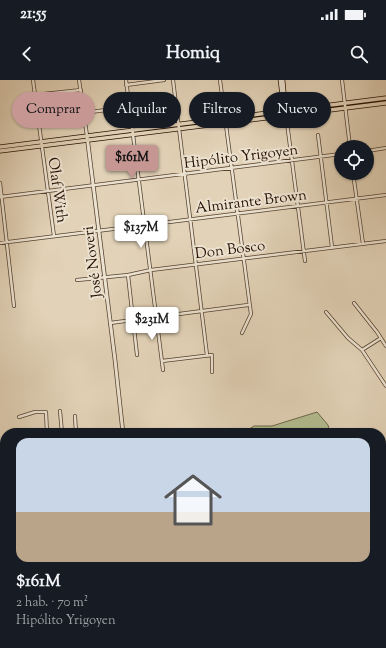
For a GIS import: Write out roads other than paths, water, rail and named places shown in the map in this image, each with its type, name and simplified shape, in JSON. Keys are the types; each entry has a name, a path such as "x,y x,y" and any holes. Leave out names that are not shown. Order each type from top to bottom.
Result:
{"main road":[{"path":"345,106 386,98"},
{"path":"331,107 386,103"},
{"path":"0,151 41,144 164,128"},
{"path":"0,147 41,144"}],"street":[{"name":"Olaf With","path":"32,80 34,92"},
{"path":"62,92 81,90 79,80"},
{"path":"126,80 127,92"},
{"path":"126,85 164,80"},
{"path":"173,80 175,92"},
{"path":"220,80 221,92"},
{"path":"282,80 284,92"},
{"path":"342,80 349,140"},
{"name":"Olaf With","path":"38,128 54,236"},
{"path":"86,128 87,138"},
{"path":"132,128 163,370"},
{"path":"179,128 207,355"},
{"path":"226,128 248,305 251,314 242,333"},
{"path":"288,128 305,262"},
{"path":"318,135 332,248"},
{"name":"José Noveri","path":"87,138 122,428"},
{"path":"374,150 386,148"},
{"name":"Hipólito Yrigoyen","path":"1,197 334,155"},
{"path":"354,180 363,244"},
{"path":"0,183 8,242 14,306"},
{"name":"Almirante Brown","path":"0,244 386,195"},
{"name":"Don Bosco","path":"78,280 128,275 151,270 386,241"},
{"path":"128,275 137,355"},
{"path":"354,303 386,346"},
{"path":"110,323 248,305"},
{"path":"326,312 348,338 362,350 386,386"},
{"path":"362,350 381,338"},
{"path":"162,361 212,355 212,372"},
{"path":"60,411 62,428"},
{"path":"19,417 35,412 46,412 47,428"},
{"path":"75,416 76,428"}]}
